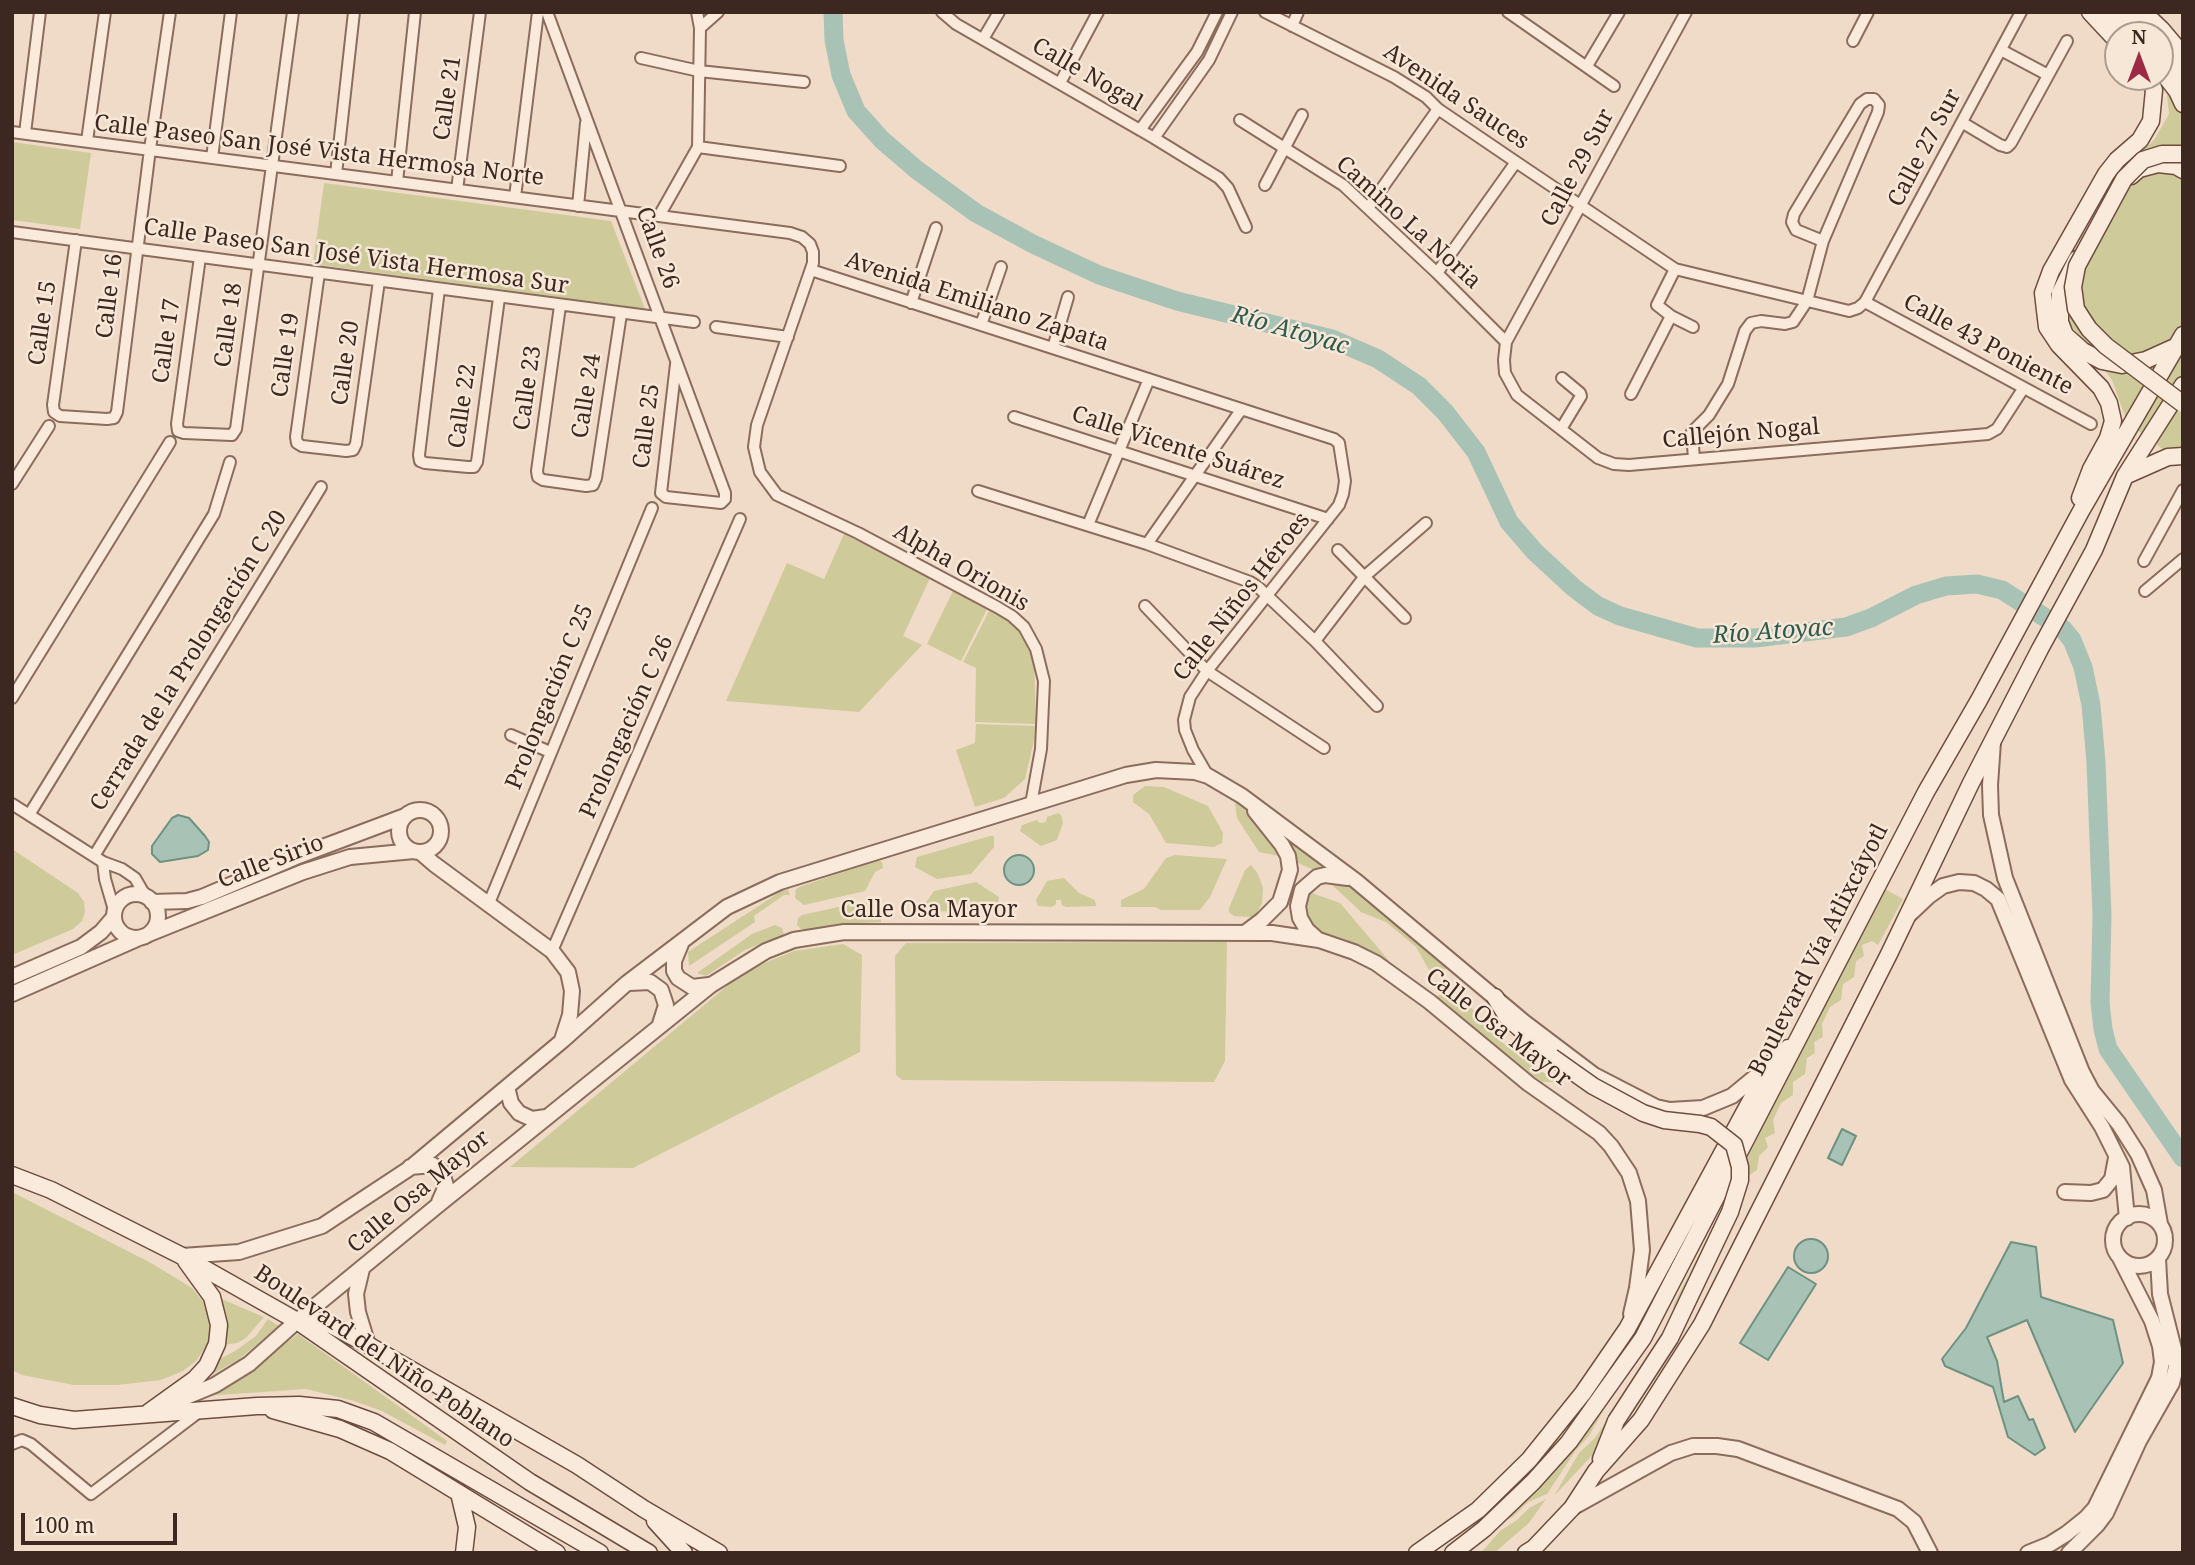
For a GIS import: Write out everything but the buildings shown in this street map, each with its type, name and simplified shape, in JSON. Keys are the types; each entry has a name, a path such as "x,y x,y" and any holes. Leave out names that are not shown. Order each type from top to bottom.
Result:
{"main road":[{"path":"2090,12 2104,27"},
{"path":"2143,12 2183,55"},
{"path":"2174,87 2183,104"},
{"path":"2081,511 2080,496 2108,438 2113,421 2109,403 2101,388 2059,345 2047,327 2042,297 2051,271 2106,174 2117,160 2140,140 2151,121 2154,91"},
{"path":"2183,155 2162,155 2143,160 2124,179 2077,266 2073,287 2077,309 2089,329 2106,346 2183,404"},
{"path":"2179,341 2146,360 2122,365 2102,361 2083,351 2066,335 2060,322 2059,307 2064,282 2118,187 2139,169 2158,164 2176,166 2183,170"},
{"name":"Boulevard Vía Atlixcáyotl","path":"1453,1553 1484,1529 1533,1482 1569,1442 1643,1338 1926,792 2081,511 2179,341"},
{"path":"1530,1551 1572,1508 1596,1471 1641,1420 1702,1324 1993,740 2094,550 2125,476 2183,385"},
{"path":"2125,476 2168,457 2183,456"},
{"path":"1494,997 1508,1018 1552,1057 1593,1086 1643,1113 1664,1121 1711,1127 1731,1141 1740,1167 1740,1180 1730,1212 1670,1338 1616,1421 1596,1471"},
{"path":"1417,1553 1478,1510 1529,1460 1583,1393 1627,1329 1770,1065 1798,1039"},
{"name":"Boulevard del Niño Poblano","path":"12,1175 51,1190 182,1256 297,1321 530,1482 649,1553"},
{"path":"147,1413 195,1379 207,1366 217,1344 219,1325 212,1297 182,1256"},
{"path":"297,1321 317,1321 331,1325 368,1345 577,1465 644,1509 719,1553"},
{"path":"12,1406 40,1415 74,1420 257,1406 299,1405 338,1409 374,1422 600,1553"},
{"path":"257,1406 352,1434 390,1451 557,1553"},
{"path":"459,1493 467,1527 464,1553"},
{"path":"644,1509 684,1553"}],"street":[{"path":"25,133 40,12"},
{"path":"87,141 105,12"},
{"name":"Calle 16","path":"114,418 117,412 170,12"},
{"path":"212,158 231,12"},
{"name":"Calle 18","path":"232,435 236,429 293,12"},
{"path":"337,174 354,12"},
{"path":"397,182 415,12"},
{"name":"Calle 21","path":"457,190 480,12"},
{"path":"515,197 538,12"},
{"name":"Calle 26","path":"547,12 725,499"},
{"path":"659,216 698,147 700,28 697,12"},
{"path":"700,28 718,12"},
{"name":"Calle Nogal","path":"942,12 956,24 1219,178 1228,188 1246,227"},
{"path":"983,39 999,12"},
{"path":"1060,83 1098,12"},
{"path":"1140,130 1197,52 1217,12"},
{"path":"1154,138 1209,60 1232,12"},
{"name":"Avenida Sauces","path":"1265,12 1394,77 1426,97 1438,109 1675,269"},
{"path":"1292,26 1298,12"},
{"path":"1508,12 1614,86"},
{"path":"1587,66 1619,12"},
{"name":"Calle 29 Sur","path":"1506,342 1686,12"},
{"path":"1853,41 1868,12"},
{"name":"Calle 27 Sur","path":"1866,302 2021,12"},
{"path":"1962,122 2000,145 2007,146 2011,143 2067,41"},
{"path":"2001,50 2048,75"},
{"path":"641,58 699,71 804,82"},
{"path":"1694,459 1692,432 1709,415 1728,384 1745,331 1751,323 1761,321 1784,324 1793,322 1807,301 1824,241 1878,112 1879,105 1874,99 1867,99 1860,104 1794,214 1792,222 1796,230 1824,241"},
{"path":"1368,208 1438,109"},
{"path":"1265,185 1302,115"},
{"name":"Camino La Noria","path":"1240,120 1343,185 1506,342"},
{"path":"578,206 586,121"},
{"name":"Calle Paseo San José Vista Hermosa Norte","path":"12,131 621,211"},
{"path":"698,147 840,166"},
{"path":"1437,273 1516,162"},
{"name":"Avenida Emiliano Zapata","path":"621,211 790,233 802,237 810,244 813,252 811,271 1334,439 1339,443"},
{"path":"911,303 936,228"},
{"name":"Calle Paseo San José Vista Hermosa Sur","path":"12,234 76,240 694,322"},
{"name":"Calle 15","path":"76,240 54,412 60,416 114,418"},
{"name":"Calle 17","path":"200,257 178,430 184,433 232,435"},
{"path":"981,325 1001,267"},
{"path":"1693,327 1657,305 1675,269 1849,311 1866,302"},
{"path":"716,327 788,337 811,271"},
{"name":"Calle 19","path":"319,273 297,443 302,446 353,450"},
{"name":"Calle 20","path":"353,450 379,281"},
{"name":"Calle 22","path":"439,289 420,461 425,464 474,467 477,462 499,298"},
{"path":"1053,348 1068,297"},
{"name":"Calle 43 Poniente","path":"1866,302 2091,424"},
{"name":"Calle 23","path":"560,306 538,477 543,480 593,485"},
{"name":"Calle 24","path":"593,485 621,314"},
{"path":"1631,394 1671,316"},
{"name":"Alpha Orionis","path":"788,337 757,425 754,447 760,472 777,495 869,539 1012,616 1024,627 1036,649 1044,681 1041,748 1031,804"},
{"name":"Callejón Nogal","path":"1506,342 1505,373 1517,395 1562,427 1598,458 1614,464 1648,464 1988,434 1997,429 2023,389"},
{"name":"Calle 25","path":"676,364 661,493 666,497 716,503 725,499"},
{"path":"1562,378 1581,396 1562,427"},
{"path":"1088,525 1149,379"},
{"path":"1147,544 1241,410"},
{"name":"Calle Vicente Suárez","path":"1014,417 1328,519"},
{"path":"12,484 49,426"},
{"path":"12,698 170,442"},
{"name":"Calle Niños Héroes","path":"1208,776 1188,740 1184,720 1190,697 1207,671 1328,519 1343,494 1345,481 1339,443"},
{"path":"29,815 214,514 230,462"},
{"name":"Cerrada de la Prolongación C 20","path":"98,859 321,488"},
{"path":"2144,561 2183,490"},
{"path":"978,491 1147,544 1250,582 1315,641 1377,706"},
{"name":"Prolongación C 25","path":"489,903 652,508"},
{"name":"Prolongación C 26","path":"552,951 740,519"},
{"path":"1315,641 1364,576 1426,523"},
{"path":"1338,550 1405,618"},
{"path":"2145,592 2183,559"},
{"path":"1145,606 1207,671 1324,748"},
{"path":"512,735 550,752"},
{"path":"1993,740 1991,815 2005,878 2082,1072 2092,1091 2119,1124 2138,1154 2154,1189 2165,1238 2165,1246 2158,1259 2160,1294 2175,1353 2176,1367 2172,1383 2139,1441 2106,1513 2069,1553"},
{"name":"Calle Osa Mayor","path":"182,1256 239,1252 291,1238 322,1226 410,1168 627,983 727,907 780,882 1146,771 1177,770 1208,776 1242,796 1356,881 1494,997 1594,1075 1656,1107 1670,1110 1703,1108 1732,1096 1770,1065"},
{"path":"1242,796 1282,845 1288,856 1290,870 1280,902 1246,932"},
{"path":"12,804 98,859 135,878 157,911 157,921 144,936 12,994"},
{"path":"417,852 427,851 438,842 440,836 439,823 435,817 424,811 410,812 399,826 399,836 404,846 417,852 489,903 552,951 568,972 572,991 570,1015 562,1041"},
{"name":"Calle Sirio","path":"149,900 187,901 202,897 296,857 405,816"},
{"name":"Calle Sirio","path":"144,936 303,872 350,857 417,852"},
{"path":"296,857 303,872"},
{"path":"98,859 114,914 114,924 121,934 144,936"},
{"path":"1319,940 1307,930 1300,918 1298,906 1302,890 1317,877 1325,875 1356,881"},
{"path":"1907,917 1943,886 1959,882 1974,883 1998,899 2072,1080 2116,1154 2124,1179 2127,1218"},
{"path":"12,977 81,947 100,932 114,914 117,904 127,896 134,894 149,900"},
{"name":"Calle Osa Mayor","path":"147,1413 215,1385 249,1364 437,1206 711,985 766,951 794,940 844,932 1246,932 1319,940 1354,953 1393,975 1430,1002 1529,1083 1599,1133 1611,1146 1632,1181 1638,1201 1643,1250 1627,1329"},
{"path":"684,940 674,961 676,975 683,983 692,987 711,985"},
{"path":"627,983 650,982 661,990 666,1006 659,1026"},
{"path":"507,1087 511,1103 519,1113 532,1119 547,1117"},
{"path":"2065,1192 2091,1193 2103,1190 2112,1179 2116,1154"},
{"path":"410,1168 433,1165 442,1172 446,1186 437,1206"},
{"path":"2028,1553 2066,1534 2095,1508 2159,1378 2162,1362 2152,1321 2113,1244 2117,1227 2127,1218 2144,1215 2160,1224"},
{"path":"2120,1258 2135,1266 2143,1266 2158,1259"},
{"path":"362,1269 356,1294 358,1312 368,1345"},
{"path":"12,1444 22,1440 31,1444 91,1494 203,1409"},
{"path":"1572,1508 1671,1453 1693,1446 1717,1446 1738,1449 1898,1509 1914,1522 1930,1553"}],"shaded area":[{"path":"2167,91 2171,91 2178,100 2183,119 2183,453 2169,454 2127,422 2112,380 2071,325 2063,280 2127,165 2154,140 2169,114"},
{"path":"12,142 91,153 80,229 12,220"},
{"path":"324,183 611,221 645,309 313,264"},
{"path":"844,534 930,578 903,636 922,645 859,712 726,701 787,563 824,579"},
{"path":"953,591 987,609 961,661 927,644"},
{"path":"989,611 1008,621 1020,632 1034,658 1036,724 975,722 976,668 963,662"},
{"path":"976,724 1036,726 1036,732 1025,779 1004,798 975,807 956,750 975,743"},
{"path":"1145,786 1164,787 1208,806 1223,833 1222,843 1214,847 1166,843 1149,814 1133,802 1133,795"},
{"path":"1234,794 1261,813 1322,865 1314,870 1284,857 1259,852 1237,818"},
{"path":"1058,813 1063,823 1057,840 1041,846 1020,831 1022,825 1037,820 1040,823 1046,822 1047,817"},
{"path":"178,815 189,818 205,836 209,842 208,850 198,856 160,862 152,854 152,846 172,818"},
{"path":"994,836 994,847 971,874 937,879 915,867 917,857"},
{"path":"12,849 78,893 84,902 85,912 82,921 73,929 12,955"},
{"path":"1019,855 1030,859 1034,870 1030,881 1019,885 1008,881 1004,870 1008,859"},
{"path":"1175,855 1227,859 1210,897 1200,910 1121,907 1121,900 1144,889 1166,858"},
{"path":"877,860 882,862 883,868 875,872 865,891 804,905 795,898 796,889 802,886"},
{"path":"1251,865 1263,888 1262,903 1257,913 1251,917 1234,916 1229,912 1229,908 1245,870"},
{"path":"1064,878 1079,893 1095,900 1096,906 1066,907 1061,900 1056,900 1052,907 1038,906 1036,900 1047,881"},
{"path":"1327,880 1344,880 1451,967 1438,971 1429,970 1416,947 1386,922 1361,912"},
{"path":"976,882 999,897 998,908 977,907 977,912 920,911 934,891"},
{"path":"1883,888 1903,899 1878,945 1872,941 1862,945 1864,956 1856,961 1854,977 1843,984 1841,1000 1830,1007 1822,1024 1823,1037 1814,1042 1815,1053 1807,1058 1805,1074 1793,1082 1793,1095 1781,1103 1773,1120 1775,1133 1765,1138 1768,1147 1759,1156 1757,1170 1747,1177 1746,1193 1733,1200 1742,1206 1683,1323 1671,1321 1674,1304"},
{"path":"788,889 790,895 784,895 754,916 755,922 689,966 688,952"},
{"path":"1306,893 1340,903 1390,962 1344,939 1309,928 1304,916"},
{"path":"861,902 868,903 882,914 881,922 836,924 806,930 797,925 798,918 802,915"},
{"path":"775,925 782,928 784,935 745,950 706,976 697,973 752,934"},
{"path":"1227,942 1225,1061 1214,1082 902,1080 896,1075 895,956 906,943"},
{"path":"843,944 862,955 860,1052 633,1168 510,1167 745,971 794,951"},
{"path":"1448,994 1458,996 1466,1002 1504,1044 1554,1080 1553,1082 1542,1082 1436,998"},
{"path":"1842,1129 1856,1136 1842,1165 1828,1158"},
{"path":"12,1192 151,1263 192,1288 210,1310 212,1323 209,1342 196,1361 183,1371 161,1380 117,1385 74,1385 22,1375 12,1370"},
{"path":"1811,1239 1823,1244 1828,1256 1823,1268 1811,1273 1799,1268 1794,1256 1799,1244"},
{"path":"2011,1242 2036,1247 2041,1297 2113,1320 2123,1363 2075,1432 2027,1320 1987,1337 1997,1361 2004,1402 2018,1396 2029,1420 2033,1419 2045,1448 2035,1455 2008,1437 1993,1387 1945,1366 1942,1359 1966,1328"},
{"path":"1788,1267 1816,1284 1768,1360 1740,1343"},
{"path":"219,1298 264,1317 246,1338 237,1343 223,1345"},
{"path":"268,1319 279,1326 238,1360 203,1379 216,1361 256,1336"},
{"path":"1670,1326 1611,1435 1554,1496 1579,1453 1595,1438"},
{"path":"298,1334 447,1441 445,1445 382,1411 306,1389 204,1396 232,1383"},
{"path":"1603,1411 1589,1436 1576,1450 1547,1494 1528,1502 1513,1517 1506,1520 1575,1447"},
{"path":"1546,1499 1529,1523 1494,1553 1481,1553 1500,1531 1529,1508"}],"waterway":[{"name":"Río Atoyac","path":"833,12 834,40 841,75 856,111 882,140 917,170 976,213 1099,275 1177,301 1332,339 1378,359 1419,386 1445,412 1476,452 1509,522 1535,552 1598,606 1620,616 1697,638 1755,638 1846,627 1871,618 1916,595 1946,586 1977,584 2002,590 2063,629 2072,640 2083,667 2091,705 2102,916 2100,1003 2103,1029 2108,1049 2183,1158"}]}
